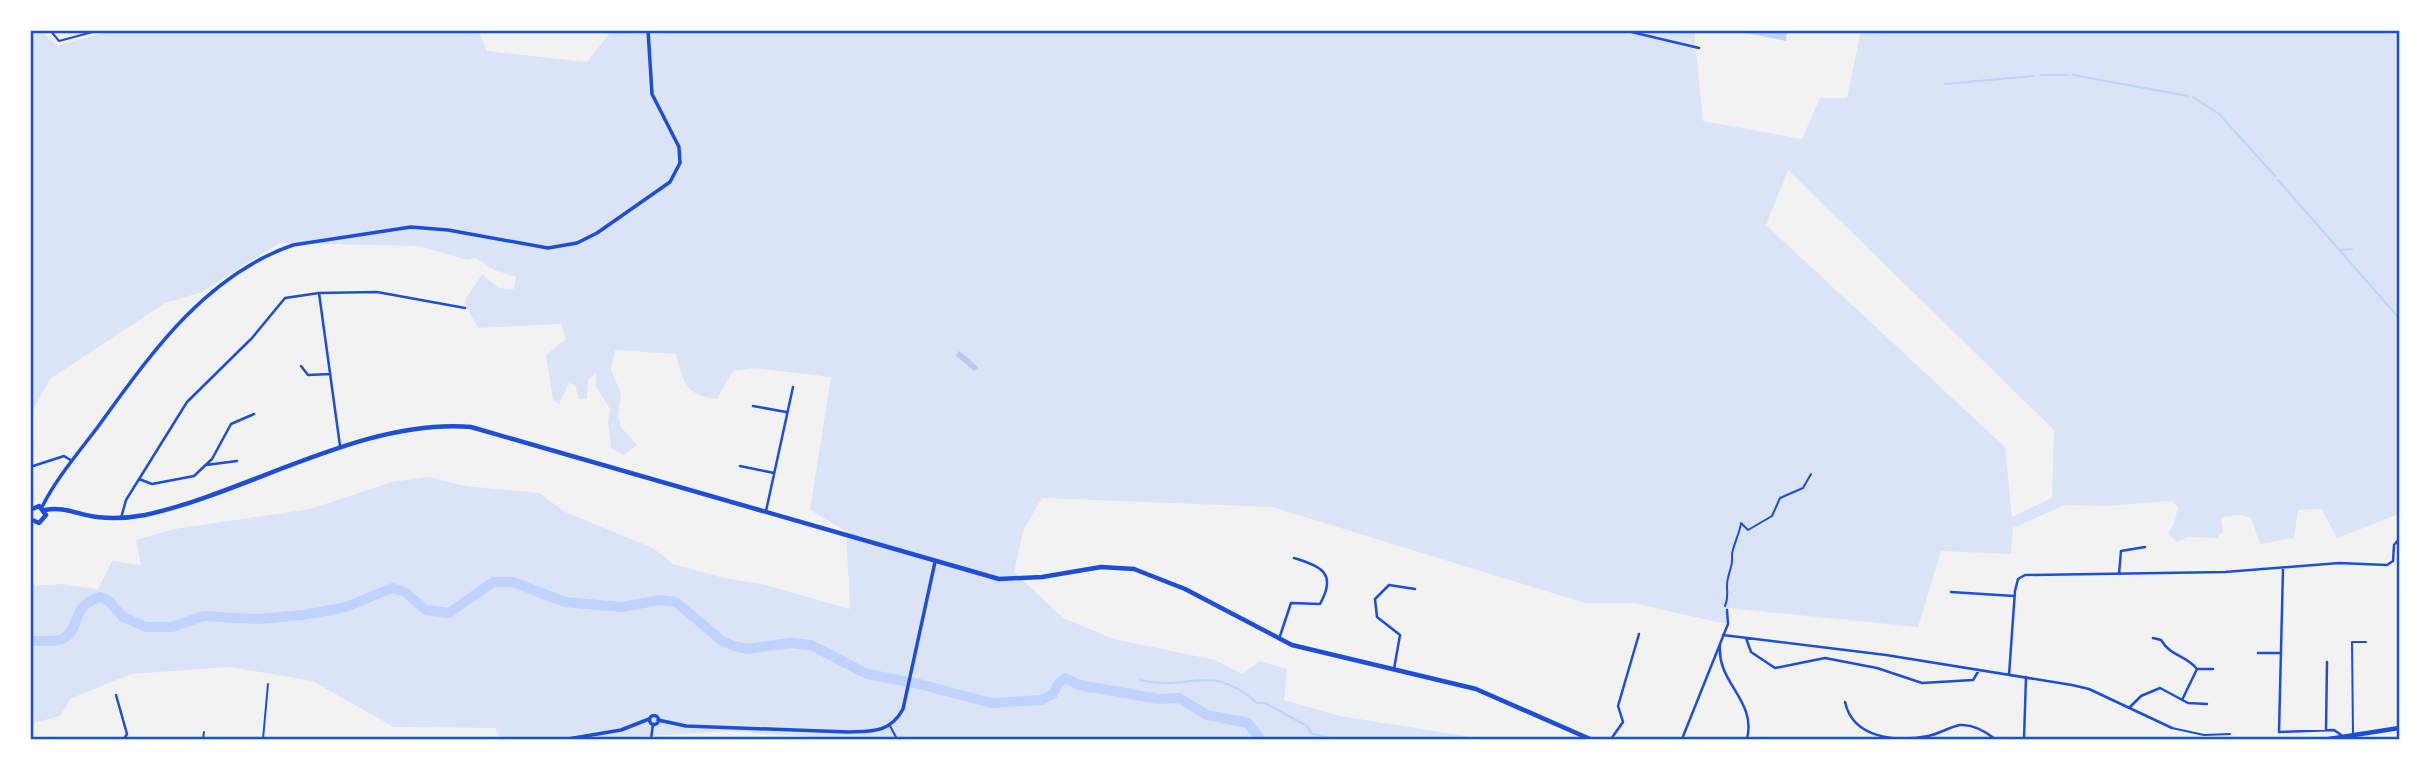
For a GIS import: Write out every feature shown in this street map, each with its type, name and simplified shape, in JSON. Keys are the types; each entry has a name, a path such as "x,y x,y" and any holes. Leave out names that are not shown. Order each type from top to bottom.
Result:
{"main road":[{"path":"43,508 72,461 150,355 203,298 239,271 277,250 293,245 411,227 448,230 548,248 578,243 597,233 670,182 678,170 679,147 652,94 648,30"},
{"path":"30,510 66,509 95,517 121,518 194,502 340,449 418,427 471,427 765,514 999,579 1032,578 1101,567 1134,569 1185,589 1279,639 1312,651 1476,689 1590,739"},
{"path":"30,519 41,523 46,517 43,508"},
{"path":"568,739 621,730 654,715 658,720 686,726 848,732 874,731 890,726 903,709 935,562"},
{"path":"649,719 653,724 658,720"},
{"path":"2329,739 2364,736 2399,728"}],"street":[{"path":"50,30 59,41 100,30"},
{"path":"1623,30 1699,48"},
{"path":"121,518 124,504 187,402 252,338 285,298 318,293 377,292 465,308"},
{"path":"318,293 340,449"},
{"path":"301,366 308,375 330,374"},
{"path":"765,514 793,387"},
{"path":"753,406 786,412"},
{"path":"139,479 152,484 187,478 206,465 231,424 254,414"},
{"path":"30,467 64,456 72,461"},
{"path":"206,465 237,461"},
{"path":"740,466 774,473"},
{"path":"2008,675 2014,596 2018,579 2025,575 2283,569 2339,563 2387,565 2393,561 2393,549 2399,539"},
{"path":"2119,574 2120,551 2145,547"},
{"path":"1279,639 1291,603 1320,604 1328,590 1327,577 1322,569 1294,558"},
{"path":"2283,569 2279,732 2326,730 2342,732 2344,737"},
{"path":"1394,669 1400,635 1377,617 1375,599 1389,585 1415,589"},
{"path":"1951,592 2014,596"},
{"path":"1682,739 1703,693 1728,624 1727,610"},
{"path":"1611,739 1623,722 1618,706 1639,634"},
{"path":"1723,635 1979,670 2089,689 2172,728 2204,735 2230,734"},
{"path":"1721,639 1729,636"},
{"path":"1746,638 1751,652 1775,668 1809,659 1835,659 1930,684 1973,680 1979,670"},
{"path":"2153,638 2161,640 2168,652 2192,662 2197,669"},
{"path":"1721,639 1720,666 1744,702 1751,724 1747,739"},
{"path":"2353,735 2351,642 2366,642"},
{"path":"2258,653 2281,653"},
{"path":"2326,730 2327,662"},
{"path":"2197,669 2213,669"},
{"path":"2182,700 2197,669"},
{"path":"2024,739 2026,677"},
{"path":"263,739 268,684"},
{"path":"2129,708 2153,688 2160,688 2195,705 2207,704"},
{"path":"116,695 127,734 124,739"},
{"path":"1845,702 1857,724 1872,735 1918,737 1966,726 1983,731 1995,739"},
{"path":"651,739 653,724"},
{"path":"890,726 897,739"},
{"path":"204,732 204,739"}],"path":[{"path":"1725,606 1729,597 1726,581 1733,566 1732,557 1740,538 1741,523 1748,530 1772,516 1780,498 1803,488 1811,474"}],"shaded area":[{"path":"30,30 39,30 57,46 114,30 478,30 487,51 587,62 612,30 1694,30 1703,121 1802,139 1820,98 1847,98 1861,30 2399,30 2399,514 2337,538 2321,509 2298,510 2294,538 2260,544 2251,518 2242,515 2221,517 2223,532 2217,538 2188,537 2177,542 2168,533 2174,524 2178,507 2172,501 2107,506 2065,505 2013,528 2011,554 1941,551 1918,627 1727,608 1726,624 1633,603 1585,603 1272,507 1042,498 1023,531 1014,572 1063,618 1114,639 1215,660 1242,674 1260,661 1287,669 1284,700 1340,716 1484,739 840,739 725,731 611,739 501,739 495,728 394,727 312,681 230,667 131,674 70,699 60,716 30,724 30,639 46,637 30,637 30,586 62,584 98,589 112,561 141,565 136,540 174,529 310,509 392,482 428,477 465,486 539,493 565,512 653,548 673,564 724,578 762,584 850,609 846,531 810,510 831,377 754,368 733,371 717,399 692,391 684,380 676,354 615,350 611,369 621,394 618,416 621,427 637,445 624,455 611,448 608,422 610,409 596,387 596,374 588,379 587,398 579,399 575,385 569,383 559,404 553,400 546,355 566,339 561,324 478,328 464,302 482,274 499,288 514,289 516,277 494,270 476,258 467,260 419,246 279,243 202,292 165,303 50,379 30,415","holes":["1788,170 2054,430 2052,498 2012,517 2005,447 1766,225"]}],"water":[{"path":"1732,30 1787,30 1786,41"}],"building":[{"path":"959,351 978,368 974,371 956,356"}],"waterway":[{"path":"2041,75 2067,75"},
{"path":"2073,75 2188,96"},
{"path":"1945,84 2033,76"},
{"path":"2193,97 2219,114 2275,176"},
{"path":"2278,180 2399,318"},
{"path":"2339,250 2352,249"},
{"path":"30,641 61,640 73,629 84,606 100,597 108,600 123,617 146,627 172,627 204,616 258,619 303,615 346,607 392,588 405,592 426,610 449,613 493,582 513,582 565,602 621,607 660,600 676,602 722,641 734,646 747,649 790,643 811,645 867,674 992,703 1041,700 1053,694 1065,678 1079,685 1159,699 1179,698 1207,715 1248,723 1260,739"},
{"path":"1140,680 1157,683 1212,680 1225,683 1257,703 1265,703 1307,726 1312,734 1337,739"}],"railway":[{"path":"672,739 797,739"}]}
